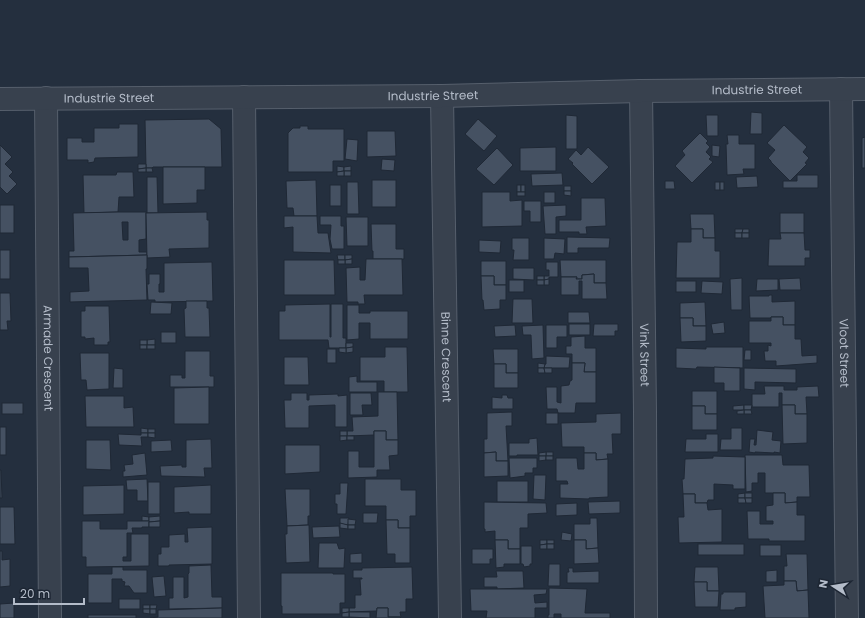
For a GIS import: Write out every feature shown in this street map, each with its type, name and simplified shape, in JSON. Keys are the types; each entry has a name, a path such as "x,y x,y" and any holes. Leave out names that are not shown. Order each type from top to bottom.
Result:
{"street":[{"name":"Vloot Street","path":"841,89 847,618"},
{"name":"Industrie Street","path":"0,99 442,96 642,91 865,89"},
{"name":"Vink Street","path":"642,91 646,618"},
{"name":"Binne Crescent","path":"442,96 450,618"},
{"path":"244,97 249,618"},
{"name":"Armade Crescent","path":"46,98 50,618"}],"building":[{"path":"751,112 762,113 762,134 750,134"},
{"path":"566,115 577,116 577,149 566,149"},
{"path":"706,115 718,115 718,136 707,136"},
{"path":"209,119 221,129 222,167 146,168 145,120"},
{"path":"478,119 497,136 484,151 465,134"},
{"path":"119,124 138,124 138,157 95,158 94,162 88,163 88,160 67,160 67,138 82,138 82,142 94,142 94,128 119,128"},
{"path":"784,125 807,147 803,152 809,158 805,163 807,164 790,181 768,158 775,150 767,143"},
{"path":"300,126 308,126 308,129 344,129 344,161 333,161 333,172 288,172 288,133 293,128 300,128"},
{"path":"367,131 395,131 396,156 367,157"},
{"path":"700,133 708,141 706,143 710,147 706,152 711,157 709,159 713,162 692,183 675,166 685,155 682,151"},
{"path":"727,135 739,135 739,144 755,144 755,169 743,169 744,174 727,175"},
{"path":"865,137 865,168 862,168 862,138"},
{"path":"347,139 358,140 357,161 345,159"},
{"path":"0,145 12,157 5,164 13,172 9,176 17,184 7,194 0,187"},
{"path":"712,145 720,146 719,157 712,156"},
{"path":"556,147 556,171 520,171 520,148"},
{"path":"588,147 609,167 592,184 568,159 576,150 581,155"},
{"path":"497,148 513,165 494,185 476,169"},
{"path":"382,159 395,160 394,171 381,170"},
{"path":"138,164 146,164 146,168 138,169"},
{"path":"337,166 344,167 344,171 337,172"},
{"path":"351,166 351,171 344,171 344,167"},
{"path":"163,167 205,167 205,190 197,190 197,203 163,204"},
{"path":"146,168 152,168 153,172 146,172"},
{"path":"146,168 146,172 138,172 138,169"},
{"path":"344,171 351,171 351,176 344,176"},
{"path":"344,171 344,176 337,176 337,172"},
{"path":"117,172 133,172 134,197 119,197 118,212 84,213 83,175 116,175"},
{"path":"562,173 563,185 532,186 531,174"},
{"path":"797,175 818,175 818,188 783,188 783,181 797,181"},
{"path":"757,176 758,187 737,188 736,177"},
{"path":"147,177 157,177 158,213 147,213"},
{"path":"316,180 317,216 294,216 293,208 287,208 286,181"},
{"path":"372,180 396,180 396,207 372,207"},
{"path":"665,181 674,181 675,189 665,189"},
{"path":"347,182 358,182 359,214 347,214"},
{"path":"715,182 720,182 720,190 715,190"},
{"path":"720,182 724,182 724,190 720,190"},
{"path":"330,185 341,185 341,206 330,206"},
{"path":"517,185 521,185 521,192 517,192"},
{"path":"521,185 525,185 525,192 521,192"},
{"path":"564,186 571,186 571,191 564,191"},
{"path":"564,191 571,191 571,196 564,195"},
{"path":"482,192 510,192 510,201 522,200 522,226 482,227"},
{"path":"517,192 525,192 525,196 517,196"},
{"path":"544,192 555,192 555,203 544,203"},
{"path":"581,198 605,198 606,226 586,227 587,234 579,234 579,232 559,232 559,220 581,220"},
{"path":"524,201 541,201 541,222 530,222 530,211 524,211"},
{"path":"0,205 14,205 14,233 0,233"},
{"path":"566,205 566,216 556,217 556,234 545,234 543,206"},
{"path":"146,212 146,239 139,240 139,252 147,252 147,255 69,257 69,251 74,251 73,213","holes":["122,222 128,222 128,240 123,240"]},
{"path":"207,212 207,220 209,220 209,248 169,249 170,257 147,258 146,213"},
{"path":"780,213 804,213 804,233 780,233"},
{"path":"690,214 714,214 715,238 703,238 703,229 691,229"},
{"path":"284,216 317,216 318,233 328,233 331,253 293,252 293,227 284,228"},
{"path":"320,216 341,216 341,226 344,226 344,249 332,249 330,239 331,225 320,225"},
{"path":"346,217 368,217 368,246 347,246"},
{"path":"371,224 396,224 396,249 404,249 404,259 373,259"},
{"path":"691,229 703,229 703,238 715,238 715,251 720,251 720,278 676,278 677,242 691,242"},
{"path":"735,229 743,229 742,233 735,233"},
{"path":"743,229 749,229 749,233 742,233"},
{"path":"735,233 742,233 742,238 735,238"},
{"path":"742,233 749,233 749,238 742,238"},
{"path":"780,233 804,233 805,250 810,250 810,258 805,258 805,266 768,266 769,239 781,239"},
{"path":"567,237 610,238 609,248 578,248 578,253 567,253"},
{"path":"512,238 529,238 529,260 513,260 514,250 512,250"},
{"path":"544,238 565,239 564,254 555,253 554,259 544,259"},
{"path":"479,240 501,241 500,253 479,252"},
{"path":"0,250 10,250 10,279 0,279"},
{"path":"147,255 147,300 70,302 70,292 89,291 88,268 69,268 69,257"},
{"path":"337,255 345,255 345,260 338,260"},
{"path":"345,255 352,255 352,259 345,260"},
{"path":"352,259 352,264 345,264 345,260"},
{"path":"366,259 402,259 403,295 364,295 365,304 358,304 358,302 347,302 346,268 360,267 360,280 365,280"},
{"path":"284,260 334,260 335,295 284,295"},
{"path":"338,260 345,260 345,264 338,264"},
{"path":"560,260 606,260 606,283 594,283 594,274 582,275 582,279 576,279 577,277 561,277"},
{"path":"481,261 506,261 506,285 494,285 494,276 481,276"},
{"path":"212,262 213,301 155,302 155,300 148,300 147,284 149,284 149,274 160,274 159,292 164,292 164,263"},
{"path":"546,262 558,262 558,277 549,277 549,279 544,280 544,276 549,276 549,270 546,270"},
{"path":"513,268 534,268 534,280 513,279"},
{"path":"594,274 594,283 606,283 607,299 582,299 582,281 579,281 579,295 561,295 561,277 577,277 576,279 582,279 582,275"},
{"path":"481,276 494,276 494,285 506,285 506,300 500,300 500,309 484,310"},
{"path":"537,276 544,276 544,280 537,280"},
{"path":"742,278 742,310 731,310 730,279"},
{"path":"800,278 801,290 780,290 779,279"},
{"path":"549,279 549,285 544,285 544,280"},
{"path":"757,279 778,279 778,290 756,291"},
{"path":"509,280 524,280 524,292 509,292"},
{"path":"537,280 544,280 544,285 537,285"},
{"path":"676,281 696,281 696,292 676,292"},
{"path":"702,281 723,282 722,294 701,293"},
{"path":"0,293 10,293 11,321 7,321 8,330 0,330"},
{"path":"772,295 772,302 795,301 795,325 783,325 783,317 750,318 749,296"},
{"path":"513,299 532,299 533,323 512,323"},
{"path":"186,301 207,301 207,308 209,308 210,337 185,337 184,309 186,308"},
{"path":"151,302 172,303 171,314 150,314"},
{"path":"705,302 706,326 693,326 693,318 680,318 680,303"},
{"path":"330,304 331,337 331,304 343,304 343,338 346,338 346,348 329,348 328,340 279,340 279,311 285,311 285,305"},
{"path":"347,305 359,305 359,313 370,313 370,311 408,311 408,339 370,339 370,323 359,323 359,339 347,340"},
{"path":"85,306 109,306 110,342 108,342 108,345 94,345 94,338 85,339 85,337 81,337 81,311 85,311"},
{"path":"568,312 589,312 590,323 568,323"},
{"path":"771,317 783,317 783,325 795,325 795,339 801,339 802,356 817,355 817,363 776,366 776,361 765,361 764,351 768,351 768,345 771,346 771,343 749,343 749,321 771,321"},
{"path":"680,318 693,318 693,326 706,326 706,341 681,342"},
{"path":"724,322 725,333 713,334 711,324"},
{"path":"569,324 590,324 590,335 569,335"},
{"path":"594,324 618,324 618,331 615,331 615,336 593,336"},
{"path":"515,325 516,336 495,337 494,326"},
{"path":"543,325 544,358 532,359 531,335 523,335 522,326"},
{"path":"546,325 567,325 567,337 557,337 557,348 546,348"},
{"path":"161,332 176,332 176,343 161,343"},
{"path":"585,336 585,348 596,348 596,372 584,372 585,363 572,363 572,354 566,354 566,346 571,346 571,337"},
{"path":"155,339 155,345 147,345 147,340"},
{"path":"140,340 147,340 147,345 140,345"},
{"path":"346,343 353,343 353,347 346,348"},
{"path":"140,345 147,345 147,349 140,349"},
{"path":"147,345 155,345 155,349 147,349"},
{"path":"353,347 353,352 346,353 346,348"},
{"path":"385,347 407,347 408,392 384,392 384,381 360,381 360,357 385,357"},
{"path":"706,347 743,347 743,368 676,368 676,348 706,349"},
{"path":"339,348 346,348 346,353 339,352"},
{"path":"327,349 336,349 336,363 327,363"},
{"path":"493,349 518,349 518,373 506,373 506,364 494,364"},
{"path":"745,350 751,350 751,360 744,360"},
{"path":"185,351 210,351 210,376 214,376 214,387 170,387 170,375 182,375 182,378 185,378"},
{"path":"80,353 109,353 109,389 87,390 86,380 81,380"},
{"path":"546,356 570,357 569,368 544,368 546,364"},
{"path":"284,357 308,357 309,385 284,385"},
{"path":"538,363 545,364 544,368 538,368"},
{"path":"572,363 585,363 584,372 596,372 596,403 576,403 575,413 558,413 557,409 547,409 546,387 557,387 557,402 561,403 561,386 569,385 570,381 572,380"},
{"path":"494,364 506,364 506,373 518,373 518,388 494,388"},
{"path":"714,367 740,368 740,391 724,391 724,383 714,383"},
{"path":"114,368 123,369 123,388 113,388"},
{"path":"538,368 544,368 545,373 538,373"},
{"path":"544,368 552,368 552,373 545,373"},
{"path":"744,368 796,369 796,383 755,382 755,390 744,389"},
{"path":"357,376 357,382 377,382 377,392 349,392 349,377"},
{"path":"764,386 784,386 784,390 797,390 797,387 818,386 819,397 806,397 807,414 795,414 795,405 782,405 782,393 779,393 779,407 752,407 752,394 765,394"},
{"path":"209,387 209,424 174,424 174,388"},
{"path":"692,391 717,391 717,414 705,414 705,406 692,406"},
{"path":"378,392 397,392 398,440 386,440 386,431 374,431 374,435 347,436 347,431 353,431 352,417 378,416"},
{"path":"291,393 307,393 307,400 309,400 309,395 347,395 347,427 335,427 335,405 309,406 309,428 285,428 284,400 291,400"},
{"path":"350,393 371,393 372,405 362,405 363,415 350,415"},
{"path":"502,395 507,395 508,398 513,398 513,409 492,409 492,397 502,398"},
{"path":"85,396 124,396 124,408 133,407 134,427 86,427"},
{"path":"2,403 23,403 23,414 2,414"},
{"path":"744,405 744,410 733,410 733,406"},
{"path":"744,405 752,405 751,410 744,410"},
{"path":"782,405 795,405 795,414 807,414 807,443 783,444"},
{"path":"692,406 705,406 705,414 717,414 717,430 692,430"},
{"path":"744,410 751,410 752,414 744,414"},
{"path":"744,410 744,414 737,414 737,411"},
{"path":"512,412 512,426 506,426 508,461 496,461 496,452 484,453 484,439 487,439 487,413"},
{"path":"546,413 558,413 558,424 546,424"},
{"path":"621,413 621,434 612,434 613,454 607,454 608,459 596,460 596,453 584,453 584,447 562,447 561,423 596,422 596,414"},
{"path":"0,427 6,427 6,455 0,455"},
{"path":"141,428 148,429 148,433 141,433"},
{"path":"731,428 742,428 742,450 720,450 721,439 731,439"},
{"path":"148,429 155,429 155,433 148,433"},
{"path":"757,430 773,432 772,440 781,441 780,453 749,452 750,439 755,439 754,445 756,445"},
{"path":"340,431 347,431 347,436 340,436"},
{"path":"374,431 386,431 386,440 398,440 398,455 389,456 390,470 377,470 377,477 348,478 348,451 359,451 359,467 374,467"},
{"path":"141,433 148,433 148,437 141,437 142,446 119,445 118,434 141,435"},
{"path":"148,433 155,433 155,438 148,437"},
{"path":"706,434 718,434 718,452 685,452 686,439 706,439"},
{"path":"340,436 347,436 347,440 340,441"},
{"path":"347,436 354,436 354,440 347,440"},
{"path":"537,438 538,455 509,456 509,443 529,443 529,439"},
{"path":"211,439 212,468 204,468 205,477 161,476 160,466 182,465 182,467 186,467 186,440"},
{"path":"86,440 110,440 111,470 86,469"},
{"path":"171,440 172,451 151,452 151,441"},
{"path":"285,445 320,445 320,472 285,474"},
{"path":"496,452 496,461 508,461 508,476 484,477 484,453"},
{"path":"546,452 553,452 553,456 546,456"},
{"path":"546,452 546,456 539,456 539,453"},
{"path":"145,453 147,475 123,477 123,471 125,471 124,465 133,464 132,455"},
{"path":"584,453 596,453 596,460 608,459 608,497 589,499 560,498 560,484 568,484 567,481 556,481 556,458 577,458 578,469 584,469"},
{"path":"745,455 782,455 783,465 809,465 810,497 797,497 797,502 785,503 785,493 765,493 765,473 758,473 758,483 752,483 752,491 746,492"},
{"path":"539,456 546,456 546,460 539,461"},
{"path":"546,456 553,456 553,460 546,460"},
{"path":"713,456 745,457 745,489 733,489 733,485 714,484 714,500 708,500 707,503 695,503 695,494 683,494 682,479 684,479 685,459 713,458"},
{"path":"509,458 537,458 537,468 533,468 533,473 525,473 525,476 510,478"},
{"path":"1,470 2,498 0,498"},
{"path":"534,475 546,475 545,500 533,499"},
{"path":"147,479 148,501 137,501 137,490 127,490 126,480"},
{"path":"365,479 401,479 401,490 416,490 416,516 410,516 410,528 398,528 398,520 386,520 386,506 365,506"},
{"path":"497,481 528,481 528,502 497,502"},
{"path":"148,482 160,482 160,514 148,514"},
{"path":"340,483 348,483 346,514 337,514 337,504 335,504 335,494 340,494"},
{"path":"124,485 124,514 83,515 83,486"},
{"path":"211,485 211,514 189,514 189,512 174,513 174,487"},
{"path":"285,489 310,489 310,516 308,516 308,525 287,526"},
{"path":"745,493 745,498 738,498 738,494"},
{"path":"745,493 752,493 752,498 745,498"},
{"path":"773,493 785,493 785,503 797,502 797,515 805,515 805,541 769,541 769,539 748,539 747,511 760,511 760,524 773,524 773,521 766,521 766,506 773,505"},
{"path":"683,494 695,494 695,503 707,503 708,510 722,509 722,542 679,543 678,517 684,517"},
{"path":"738,498 745,498 746,503 738,503"},
{"path":"745,498 752,498 752,503 746,503"},
{"path":"620,501 620,513 589,514 588,502"},
{"path":"484,502 546,503 547,513 528,514 528,528 520,528 520,549 508,549 508,540 495,540 495,531 485,532"},
{"path":"577,503 577,515 556,516 556,504"},
{"path":"0,507 14,507 15,544 0,544"},
{"path":"363,513 378,513 377,523 363,523"},
{"path":"142,516 149,517 149,521 142,521"},
{"path":"160,516 160,521 149,522 149,517"},
{"path":"340,518 349,518 348,525 340,524"},
{"path":"590,518 597,518 598,548 586,549 586,540 574,540 574,524 590,524"},
{"path":"348,519 356,520 355,525 348,525"},
{"path":"386,520 398,520 398,528 410,528 410,563 395,563 395,554 387,554"},
{"path":"82,521 100,521 100,529 127,529 127,521 149,521 149,527 132,528 133,533 127,533 127,557 123,557 123,561 131,561 131,534 149,534 149,566 86,567 86,557 82,557"},
{"path":"160,521 160,527 149,527 149,522"},
{"path":"340,523 348,525 348,529 340,528"},
{"path":"309,525 310,562 286,563 285,534 287,534 287,526"},
{"path":"348,525 355,525 355,529 348,529"},
{"path":"339,526 340,537 313,538 312,527"},
{"path":"212,527 212,564 158,566 158,554 161,554 161,547 169,547 169,535 185,534 185,542 188,542 187,528"},
{"path":"562,532 572,534 571,541 561,540"},
{"path":"495,540 508,540 508,549 520,549 520,564 504,564 504,567 496,568"},
{"path":"540,540 547,540 547,544 540,545"},
{"path":"547,540 554,540 554,544 547,544"},
{"path":"574,540 586,540 586,549 598,548 599,563 574,564"},
{"path":"319,543 337,543 339,549 345,548 344,568 318,568"},
{"path":"547,544 547,549 540,549 540,545"},
{"path":"547,544 554,544 554,549 547,549"},
{"path":"698,544 744,544 744,555 698,555"},
{"path":"760,545 781,545 781,556 760,556"},
{"path":"521,546 532,546 532,564 530,564 530,566 524,567 523,564 521,564"},
{"path":"472,549 493,549 493,559 490,559 490,564 472,564"},
{"path":"0,551 2,551 2,560 10,559 10,586 0,587"},
{"path":"362,553 362,563 350,563 350,554"},
{"path":"786,554 807,554 808,590 797,591 796,581 784,581 784,566 787,566"},
{"path":"549,564 560,564 560,586 548,586"},
{"path":"211,565 212,597 222,597 222,608 169,609 169,598 173,598 173,577 184,577 184,598 188,597 189,566"},
{"path":"112,567 123,567 123,570 147,570 147,593 134,593 129,586 124,586 125,582 122,581 122,579 112,579 112,603 88,603 88,574 112,574"},
{"path":"412,567 413,599 406,599 406,612 400,612 401,617 388,617 388,608 377,608 377,611 349,612 349,608 355,608 355,595 361,595 360,579 362,578 353,578 353,570 362,570 362,568"},
{"path":"695,567 718,567 719,591 707,591 707,582 694,582"},
{"path":"568,568 573,568 573,572 599,571 599,583 567,583 567,572 569,572"},
{"path":"777,570 777,582 766,582 766,571"},
{"path":"496,571 523,571 524,588 497,589 497,587 484,587 484,577 497,577"},
{"path":"281,573 345,574 345,603 340,603 340,614 282,614"},
{"path":"164,576 166,596 154,597 152,577"},
{"path":"784,581 796,581 797,591 808,590 809,618 765,618 763,586 784,585"},
{"path":"694,582 707,582 707,591 719,591 718,607 695,607"},
{"path":"549,588 587,589 585,613 610,613 610,618 561,618 561,614 554,614 554,618 548,618"},
{"path":"470,589 547,589 546,594 534,595 535,603 547,602 547,608 535,608 535,618 486,618 487,611 471,611"},
{"path":"723,592 746,592 746,607 735,608 735,610 720,610 721,594 723,594"},
{"path":"119,599 140,599 140,609 119,609"},
{"path":"14,603 14,618 0,618 0,604"},
{"path":"143,605 150,605 150,609 143,609"},
{"path":"150,605 157,605 156,609 150,609"},
{"path":"222,608 222,618 150,618 158,617 158,610"},
{"path":"342,608 349,608 349,612 342,613"},
{"path":"377,608 388,608 388,617 401,618 376,618"},
{"path":"143,609 150,609 150,614 143,613"},
{"path":"150,609 156,609 156,614 150,614"},
{"path":"349,612 370,612 370,618 349,617"},
{"path":"349,612 349,617 342,617 342,613"},
{"path":"88,615 136,615 136,618 88,618"}]}
